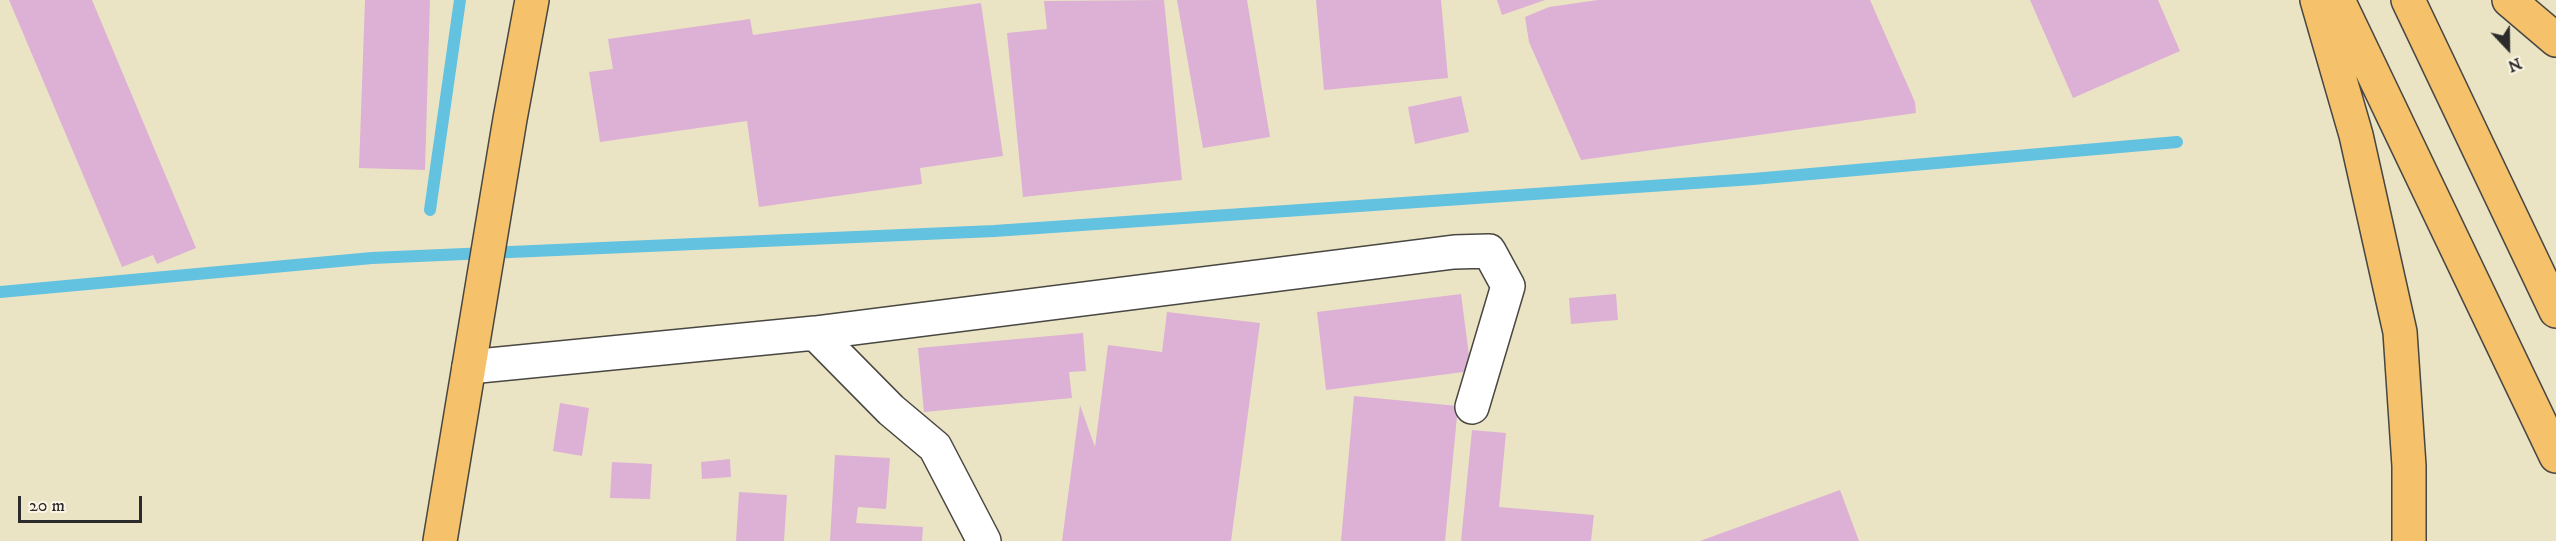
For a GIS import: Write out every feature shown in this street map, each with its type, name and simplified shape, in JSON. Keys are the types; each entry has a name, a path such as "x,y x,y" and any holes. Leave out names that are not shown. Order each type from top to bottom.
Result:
{"main road":[{"path":"440,541 532,0"},
{"path":"2317,0 2356,135 2400,332 2409,466 2409,541"},
{"path":"2338,0 2556,456"},
{"path":"2408,0 2556,311"},
{"path":"2509,0 2556,40"}],"street":[{"path":"471,357 815,333 1454,252 1489,251 1508,286 1472,407"},
{"path":"815,333 891,410 935,447 984,541"}],"building":[{"path":"9,0 92,0 196,248 157,264 153,255 122,267"},
{"path":"365,0 430,0 425,170 359,168"},
{"path":"1164,0 1182,180 1023,197 1007,33 1047,29 1044,1"},
{"path":"1177,0 1247,0 1270,137 1203,148"},
{"path":"1316,0 1441,0 1448,78 1324,90"},
{"path":"1497,0 1545,0 1502,15"},
{"path":"1598,0 1870,0 1915,102 1916,113 1581,160 1529,42 1525,17 1549,7"},
{"path":"2030,0 2158,0 2180,51 2073,98"},
{"path":"981,3 1003,156 920,168 922,184 759,207 747,121 600,142 589,72 613,69 608,39 750,19 753,35"},
{"path":"1461,96 1469,132 1415,144 1408,107"},
{"path":"1461,294 1471,371 1326,390 1317,312"},
{"path":"1616,294 1618,320 1571,324 1569,298"},
{"path":"1167,312 1260,323 1231,541 1062,541 1080,405 1095,447 1108,345 1162,352"},
{"path":"1083,333 1086,371 1069,372 1072,398 924,412 918,348"},
{"path":"1354,396 1458,406 1445,541 1341,541"},
{"path":"560,403 589,408 582,456 553,451"},
{"path":"1472,430 1506,433 1499,507 1594,515 1591,541 1461,541"},
{"path":"835,455 890,458 886,509 858,507 856,523 923,527 922,541 830,541"},
{"path":"730,459 731,477 702,479 701,462"},
{"path":"612,462 652,464 650,499 610,498"},
{"path":"1840,490 1859,541 1700,541"},
{"path":"739,492 787,495 784,541 736,541"}],"waterway":[{"path":"430,210 460,0"},
{"path":"0,292 372,258 994,231 1753,179 2177,142"}]}
